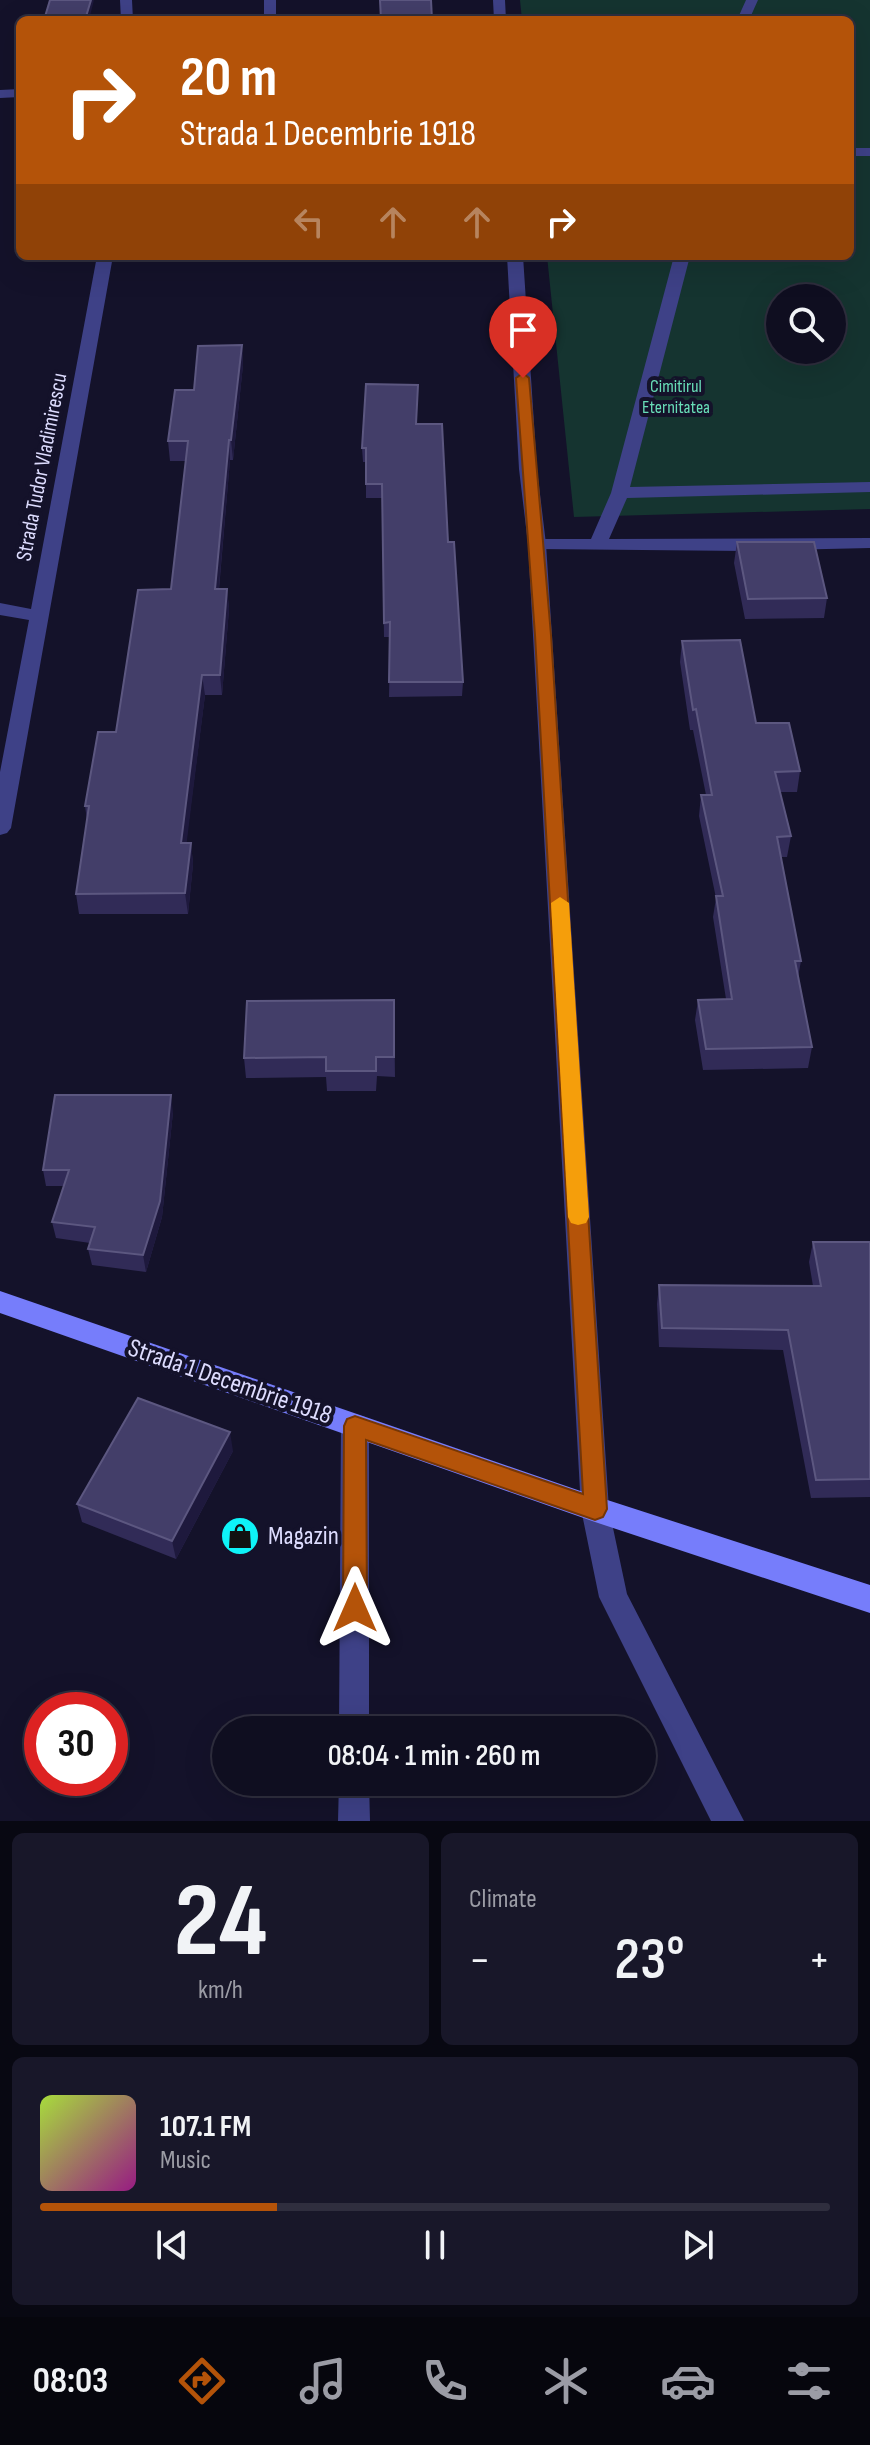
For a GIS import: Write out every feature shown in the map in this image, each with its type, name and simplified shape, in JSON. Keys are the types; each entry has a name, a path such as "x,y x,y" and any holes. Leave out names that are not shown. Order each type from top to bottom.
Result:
{"main road":[{"name":"Strada 1 Decembrie 1918","path":"0,1302 595,1509 870,1599"}],"street":[{"name":"Strada Tudor Vladimirescu","path":"0,828 104,260"},
{"path":"515,260 528,469 537,544 595,1509 613,1597 728,1821"},
{"path":"598,544 620,493 681,260"},
{"path":"620,493 870,487"},
{"path":"537,544 746,546 870,543"},
{"path":"0,609 38,616"},
{"path":"354,1716 355,1426"},
{"path":"354,1796 354,1821"}],"green space":[{"name":"Cimitirul Eternitatea","path":"520,0 870,0 870,509 574,517 547,260 854,260 854,16 522,16"}],"building":[{"path":"50,0 91,0 86,16 45,16"},
{"path":"380,0 431,0 432,16 381,16"},
{"path":"242,345 229,440 215,589 227,589 220,675 202,675 181,843 191,843 185,893 76,894 89,806 85,806 98,732 116,732 138,590 171,589 188,441 168,441 175,390 194,390 198,346"},
{"path":"366,384 418,385 416,424 442,424 448,542 454,542 463,682 389,682 390,622 384,623 382,484 366,484 366,448 362,448"},
{"path":"737,542 814,542 827,598 748,599"},
{"path":"740,640 756,723 789,723 800,771 775,772 791,836 777,837 801,961 795,961 812,1047 706,1049 698,1000 732,999 716,896 723,896 701,795 712,795 682,641"},
{"path":"394,1000 394,1057 376,1057 376,1071 326,1071 326,1057 244,1058 247,1001"},
{"path":"55,1095 171,1095 160,1201 143,1255 88,1249 95,1227 52,1222 69,1170 43,1170"},
{"path":"813,1242 870,1242 870,1479 816,1480 788,1330 662,1328 659,1285 821,1286"},
{"path":"138,1398 230,1432 172,1541 77,1504"}],"slow traffic":[{"path":"560,903 578,1217"}],"place":[{"name":"Magazin","path":"240,1536"}],"route":[{"path":"355,1608 355,1426 595,1509 559,880 523,378"}]}
